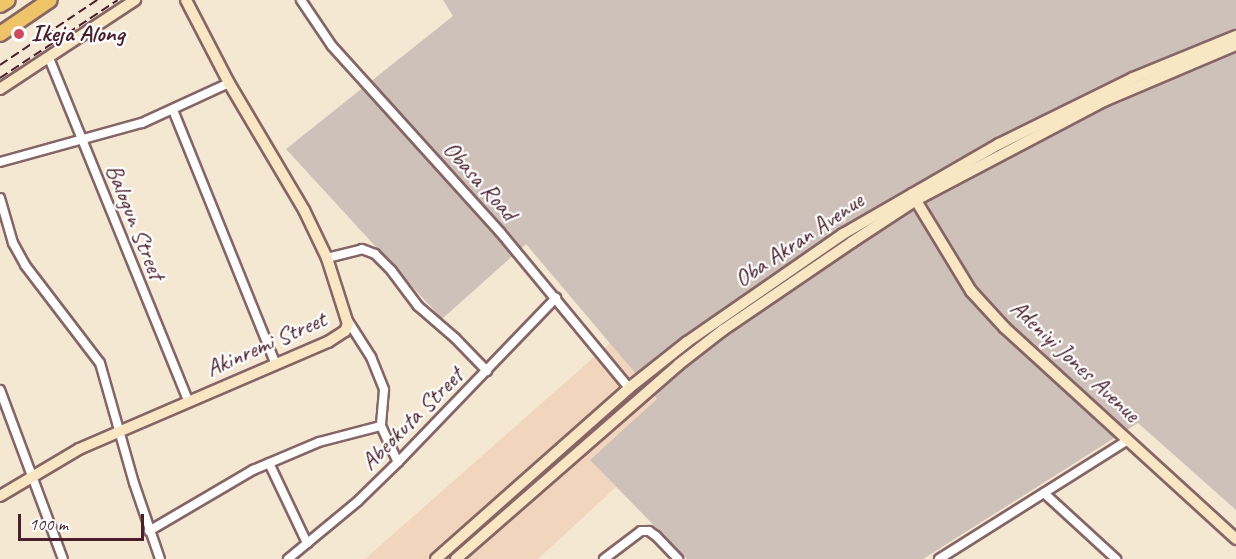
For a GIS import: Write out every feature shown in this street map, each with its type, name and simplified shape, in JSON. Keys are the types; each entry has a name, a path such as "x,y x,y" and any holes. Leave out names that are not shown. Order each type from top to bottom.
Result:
{"highway":[{"path":"0,5 8,0"},
{"path":"1,33 50,0"}],"main road":[{"path":"0,89 135,0"},
{"name":"Akinremi Street","path":"0,496 32,476 119,430 339,336 345,331 348,321 327,258 278,162 229,83 186,0"},
{"name":"Oba Akran Avenue","path":"436,559 629,388 687,342 783,274 999,144 1133,78 1236,36"},
{"name":"Oba Akran Avenue","path":"456,559 638,398 723,330 913,196 1118,94 1236,45"},
{"name":"Adeniyi Jones Avenue","path":"913,196 971,291 1040,362 1236,539"}],"street":[{"name":"Obasa Road","path":"301,0 332,46 556,298 629,388"},
{"name":"Balogun Street","path":"49,58 81,142 188,401"},
{"path":"0,162 81,142 142,123 229,83"},
{"path":"173,110 275,363"},
{"path":"0,198 13,243 25,265 60,312 96,354 104,372 149,531 160,559"},
{"path":"327,258 362,249 375,254 391,270 418,306 487,370"},
{"name":"Abeokuta Street","path":"288,559 358,501 556,298"},
{"path":"348,321 371,357 384,390 381,426 398,462"},
{"path":"0,390 4,412 32,476 63,559"},
{"path":"149,531 268,463 319,442 381,426"},
{"path":"939,559 1128,440"},
{"path":"268,463 307,543"},
{"path":"1044,493 1116,559"},
{"path":"604,559 641,531 649,531 678,559"}],"shaded area":[{"path":"443,0 1236,0 1236,510 1138,423 923,559 687,559 590,460 657,399 526,244 442,319 286,149 453,16"},
{"path":"610,343 657,400 590,460 616,487 538,559 365,559"}],"railway":[{"path":"0,65 97,0"},
{"path":"0,78 118,0"}],"place":[{"name":"Ikeja Along","path":"19,34"}]}
